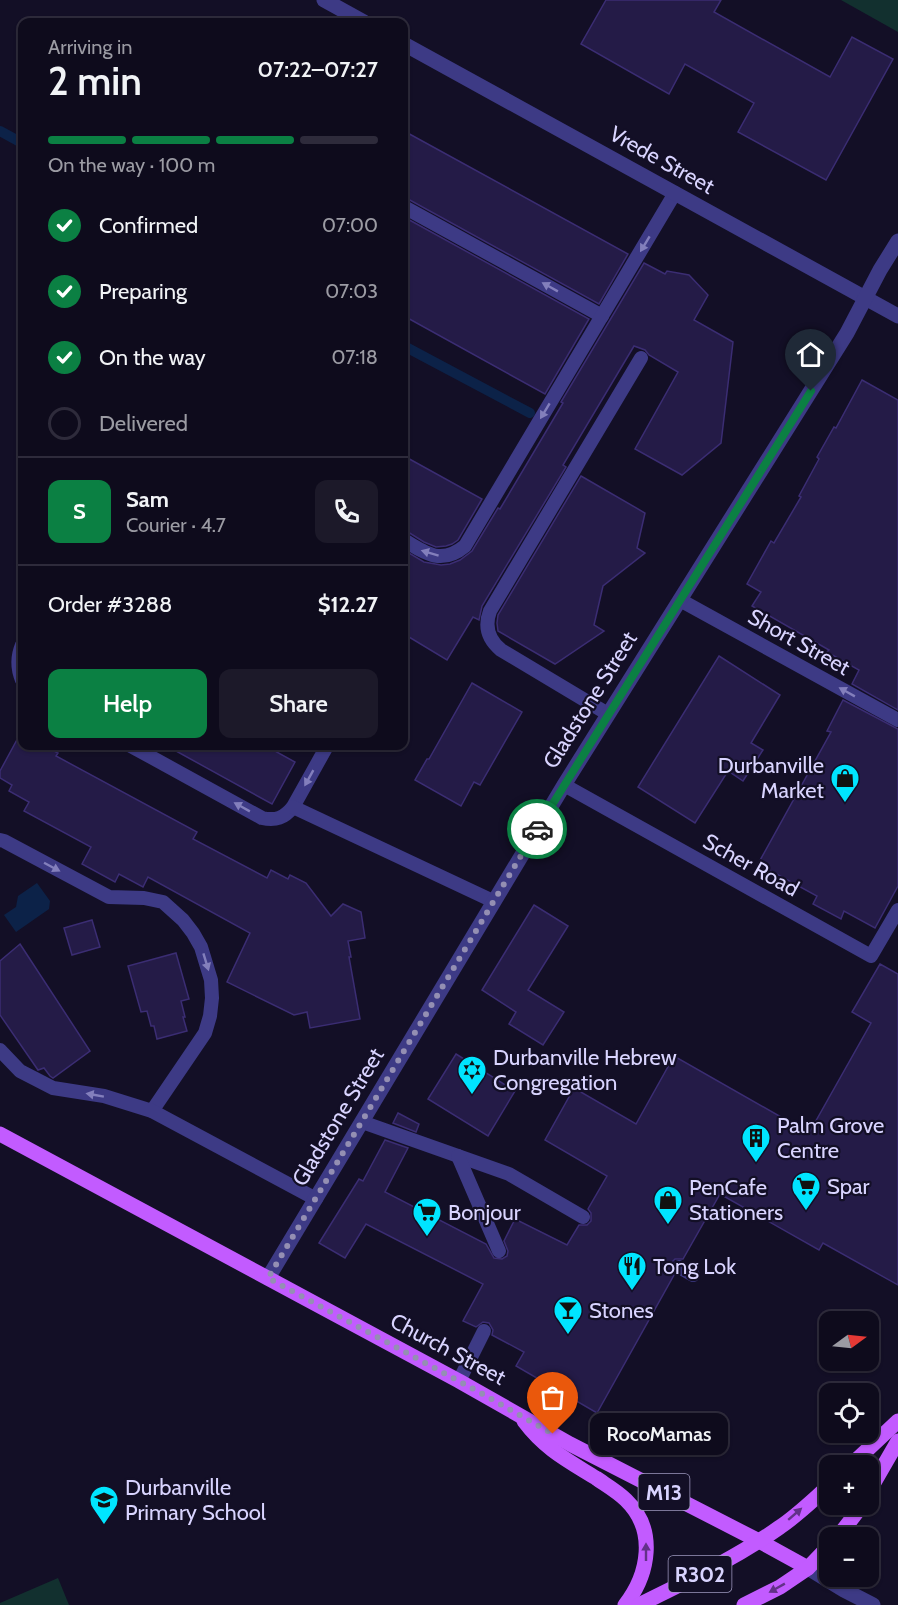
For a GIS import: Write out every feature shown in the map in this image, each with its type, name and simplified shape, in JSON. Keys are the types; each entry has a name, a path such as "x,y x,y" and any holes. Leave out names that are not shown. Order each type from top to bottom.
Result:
{"main road":[{"name":"Church Street","path":"0,1134 520,1414 570,1444 808,1568"},
{"path":"520,1414 537,1437 548,1447 618,1493 638,1515 646,1540 646,1565 635,1590 625,1605"},
{"path":"862,1455 898,1421"},
{"path":"879,1474 898,1441"},
{"name":"R302","path":"639,1605 759,1541 783,1525 819,1494"},
{"name":"R302","path":"744,1605 780,1587 808,1568 819,1556"}],"street":[{"path":"324,0 354,18"},
{"name":"Vrede Street","path":"408,46 898,316"},
{"name":"Gladstone Street","path":"268,1278 564,785 847,333 898,241"},
{"name":"Church Street","path":"808,1568 873,1605"}],"lane":[{"path":"408,542 434,556 446,556 465,546 675,193"},
{"path":"408,209 602,316"},
{"path":"608,714 501,650 490,637 487,619 641,358"},
{"name":"Short Street","path":"680,600 898,720"},
{"path":"138,750 262,818 270,820 279,819 293,807 322,750"},
{"name":"Scher Road","path":"564,785 871,956 898,910"},
{"path":"293,807 493,901"},
{"path":"0,840 109,897 144,898 163,902 183,920 201,947 211,980 212,998 205,1033 152,1111"},
{"path":"0,1050 20,1071 53,1088 104,1096 152,1111 316,1198"},
{"path":"362,1122 509,1174 583,1217"},
{"path":"458,1156 499,1251"},
{"path":"679,1266 693,1275"},
{"path":"459,1381 484,1331"}],"green space":[{"path":"841,0 898,0 898,32"},
{"path":"58,1578 69,1605 0,1605 0,1603"}],"water":[{"path":"37,883 50,901 49,909 16,932 4,915 16,907 18,896"}],"building":[{"path":"606,0 721,0 714,12 830,77 852,37 893,59 826,180 738,132 754,103 685,64 669,94 581,44"},
{"path":"408,133 628,254 599,304 408,199"},
{"path":"408,219 589,319 545,394 408,318"},
{"path":"644,263 665,274 667,271 689,275 708,295 694,320 733,342 721,443 682,475 635,449 678,372 649,355 645,350 634,346 563,465 566,467 482,606 479,620 473,617 447,660 408,636 408,552 424,562 441,565 460,560 472,551 498,508 500,509 563,403 561,402"},
{"path":"862,380 898,400 898,710 852,684 859,670 752,606 761,592 747,584 771,541 774,543 801,497 799,496 819,459 817,457"},
{"path":"408,458 482,499 458,540 446,546 436,547 408,532"},
{"path":"581,476 645,513 637,548 645,553 603,586 594,625 604,631 555,664 498,631 498,615"},
{"path":"719,656 780,695 751,743 763,750 743,781 728,771 695,823 638,787"},
{"path":"472,683 522,712 480,785 474,782 461,806 415,780"},
{"name":"Durbanville Market","path":"843,700 898,729 898,886 875,928 844,911 841,919 813,904 817,896 758,864 831,732 827,731"},
{"path":"18,738 18,750 52,750 58,753 56,756 197,832 193,839 267,878 271,870 288,879 290,875 306,883 331,916 343,904 361,912 365,938 348,941 360,1019 310,1028 307,1012 294,1015 227,982 250,933 148,877 143,887 119,874 115,882 82,864 91,847 24,811 29,802 9,791 12,785 0,778 0,771"},
{"path":"174,750 273,750 295,762 272,804"},
{"path":"534,905 568,926 528,990 564,1012 543,1045 509,1024 516,1012 482,990"},
{"path":"92,920 100,947 72,955 64,928"},
{"path":"20,944 90,1051 53,1078 44,1068 38,1070 0,1015 0,961"},
{"path":"176,953 189,999 181,1001 187,1031 157,1039 147,1011 141,1012 128,966"},
{"name":"Palm Grove Centre","path":"880,964 898,974 898,1285 823,1243 819,1250 720,1194 683,1259 675,1259 671,1263 671,1271 674,1275 597,1413 516,1366 524,1352 492,1335 493,1330 489,1323 483,1322 476,1327 463,1321 483,1284 366,1224 345,1258 319,1243 359,1179 363,1181 385,1140 408,1148 385,1192 486,1244 494,1258 502,1259 507,1256 508,1251 504,1241 515,1219 567,1245 579,1225 587,1225 591,1221 591,1213 588,1209 607,1176 545,1140 574,1088 636,1124 674,1056 809,1133 871,1023 852,1012"},
{"name":"Durbanville Hebrew Congregation","path":"456,1054 515,1091 488,1136 428,1099"},
{"path":"398,1113 419,1124 416,1132 393,1123"}],"waterway":[{"path":"0,131 18,141"},
{"path":"408,348 530,413"}],"way so far":[{"path":"537,829 268,1278 553,1434"}],"place":[{"name":"Durbanville Market","path":"845,804"},
{"name":"Durbanville Hebrew Congregation","path":"472,1096"},
{"name":"Palm Grove Centre","path":"756,1164"},
{"name":"Spar","path":"806,1212"},
{"name":"PenCafe Stationers","path":"668,1226"},
{"name":"Bonjour","path":"427,1238"},
{"name":"Tong Lok","path":"632,1292"},
{"name":"Stones","path":"568,1336"},
{"name":"RocoMamas","path":"553,1434"},
{"name":"Durbanville Primary School","path":"104,1526"}],"route":[{"path":"537,829 811,391"}]}
